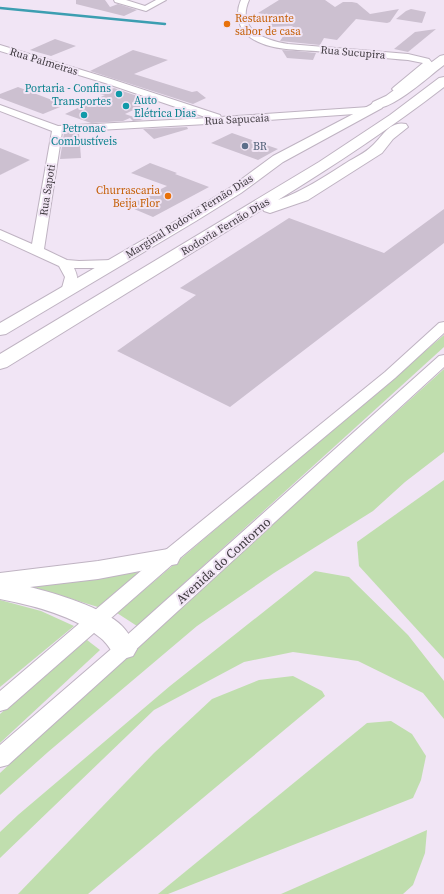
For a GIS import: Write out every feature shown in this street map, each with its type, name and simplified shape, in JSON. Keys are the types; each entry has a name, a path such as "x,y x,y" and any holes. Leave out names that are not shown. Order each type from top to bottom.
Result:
{"highway":[{"path":"374,108 401,92 444,59"},
{"name":"Rodovia Fernão Dias","path":"0,348 387,111 444,68"},
{"name":"Rodovia Fernão Dias","path":"0,363 354,146 427,96 444,81"},
{"path":"204,239 256,212 302,198 377,150 388,136 415,118 444,95"},
{"path":"0,376 55,339 126,286"},
{"path":"0,582 98,570 168,558"},
{"path":"0,590 18,593 57,604 96,621 112,632 124,650"}],"main road":[{"name":"Marginal Rodovia Fernão Dias","path":"0,330 236,190 278,159 374,108"}],"street":[{"path":"118,0 146,9 162,0"},
{"name":"Rua Sucupira","path":"245,0 242,5 244,24 252,35 264,41 294,47 416,58 426,61 428,64 374,108"},
{"name":"Rua Palmeiras","path":"0,48 108,81 225,120"},
{"path":"0,108 57,129"},
{"name":"Rua Sapucaia","path":"57,129 225,120 374,108"},
{"name":"Rua Sapoti","path":"37,251 57,129"},
{"path":"0,234 64,263 79,265 113,264"},
{"path":"64,263 70,271 72,279 69,288"},
{"path":"0,703 168,558 390,375 444,326"},
{"name":"Avenida do Contorno","path":"0,758 124,650 444,358"}],"green space":[{"path":"444,335 444,347 137,626 117,613"},
{"path":"444,369 444,452 405,482 373,511 274,573 197,626 48,752 0,795 0,773 113,668"},
{"path":"444,480 444,659 359,566 357,542"},
{"path":"315,571 349,577 408,635 444,681 444,719 423,693 358,661 293,652 244,662 154,710 0,858 0,832 18,815 170,686"},
{"path":"140,572 101,608 30,586"},
{"path":"0,600 41,611 74,626 0,687"},
{"path":"87,640 100,650 0,743 0,714"},
{"path":"293,676 322,691 325,696 88,894 18,894 154,753 212,699 259,680"},
{"path":"391,721 412,734 426,756 421,780 413,798 168,894 158,894 367,723"},
{"path":"427,830 425,853 413,885 403,894 281,894"}],"building":[{"path":"76,0 105,0 110,7 118,4 137,10 124,16 76,4"},
{"path":"279,0 325,0 335,7 343,2 352,2 357,3 370,14 399,9 390,22 387,23 356,19 337,40 324,38 320,45 280,41 293,26 269,27 261,15 263,14 258,13"},
{"path":"411,9 426,12 422,23 396,19 406,11"},
{"path":"436,29 408,52 394,49 415,32"},
{"path":"55,39 76,46 51,56 30,50"},
{"path":"133,50 168,60 134,74 192,92 197,91 206,98 193,104 90,71"},
{"path":"282,50 316,53 313,60 287,58"},
{"path":"18,87 65,105 43,114 0,98 0,94"},
{"path":"114,88 152,101 125,114 143,120 133,121 130,118 123,121 91,123 65,114 105,95 100,94"},
{"path":"187,127 188,129 154,139 143,129"},
{"path":"64,133 79,133 81,158 60,159"},
{"name":"BR","path":"232,133 278,149 258,160 211,143"},
{"path":"0,148 30,160 0,175"},
{"name":"Churrascaria Beija Flor","path":"150,163 209,187 153,217 127,206 167,186 131,173"},
{"path":"444,209 444,243 230,407 117,351 196,295 180,288 289,218 384,253"}],"waterway":[{"path":"0,8 165,24"}],"place":[{"name":"Restaurante sabor de casa","path":"227,24"},
{"name":"Portaria - Confins Transportes","path":"119,94"},
{"name":"Auto Elétrica Dias","path":"126,106"},
{"name":"Petronac Combustíveis","path":"84,115"},
{"name":"BR","path":"245,146"},
{"name":"Churrascaria Beija Flor","path":"168,196"}]}
